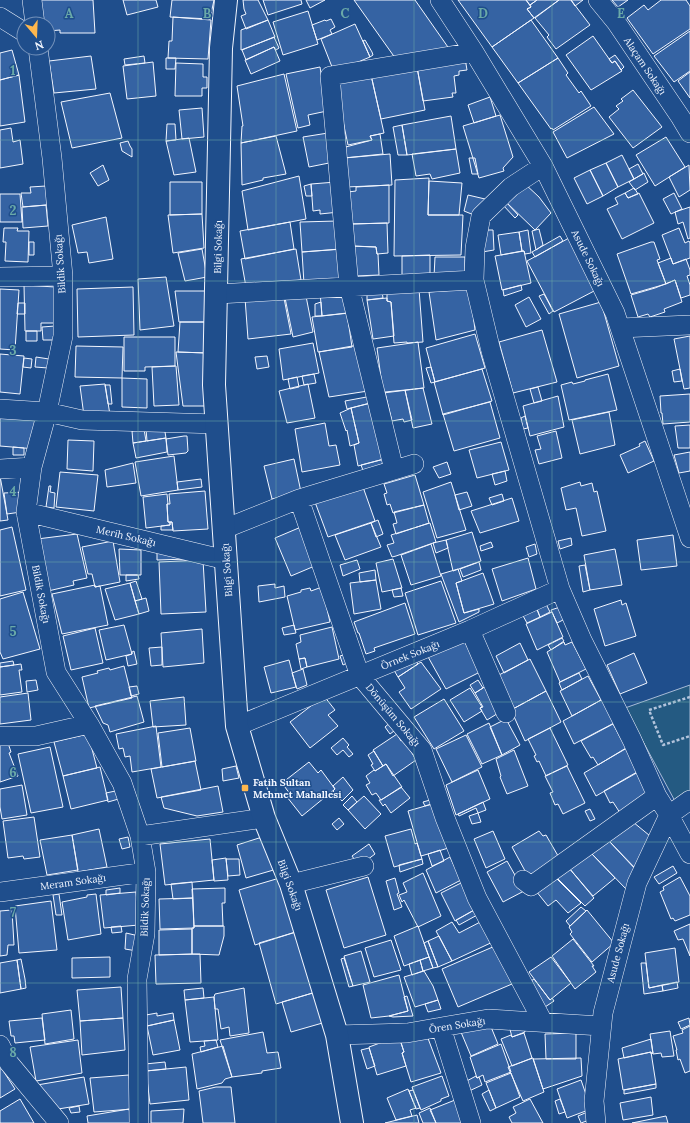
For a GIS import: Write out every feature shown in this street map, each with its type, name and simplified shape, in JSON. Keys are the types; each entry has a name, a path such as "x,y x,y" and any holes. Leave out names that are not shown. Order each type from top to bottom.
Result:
{"street":[{"path":"32,0 34,16"},
{"name":"Bilgi Sokağı","path":"226,0 221,48 214,385 237,726 264,818 292,884 337,1035 352,1123"},
{"name":"Asude Sokağı","path":"440,0 474,52 543,166 615,313 690,538"},
{"name":"Alaçam Sokağı","path":"598,0 616,22 690,133"},
{"path":"0,17 16,27"},
{"path":"394,470 349,286 330,76 474,52"},
{"name":"Bildik Sokağı","path":"39,56 52,158 62,276 63,336 47,412 32,467 26,512 56,672 122,783 140,836 146,872 145,934 137,979 138,1123"},
{"path":"543,166 512,187 481,216 475,248 474,280 491,350 560,589 582,640 632,740 657,796 690,854"},
{"path":"0,277 62,276"},
{"path":"217,294 474,280"},
{"path":"620,328 690,325"},
{"path":"0,409 47,412 82,420 217,424"},
{"path":"224,529 299,499 414,464"},
{"path":"0,468 32,467"},
{"name":"Dönüşüm Sokağı","path":"299,499 360,676 422,750 445,818 477,898 543,1022"},
{"name":"Merih Sokağı","path":"26,512 226,560"},
{"name":"Örnek Sokağı","path":"237,726 470,630 560,589"},
{"path":"470,630 506,713"},
{"path":"0,736 36,736 88,724"},
{"path":"523,880 531,886 657,796"},
{"name":"Asude Sokağı","path":"596,1123 594,1102 602,1013 637,883 669,815 690,800"},
{"path":"140,836 264,818"},
{"path":"292,884 364,866"},
{"name":"Meram Sokağı","path":"0,892 146,872"},
{"name":"Ören Sokağı","path":"337,1035 407,1033 488,1019 601,1026"},
{"path":"441,1027 471,1123"},
{"path":"0,1045 9,1063 59,1123"}],"path":[{"path":"690,697 650,710 663,745 690,736"}],"shaded area":[{"path":"690,685 690,793 676,803 625,708"}],"building":[{"path":"41,0 93,0 95,33 60,33 60,30 56,30 56,16 42,16"},
{"path":"123,0 156,0 158,7 127,15"},
{"path":"172,0 214,0 210,19 170,17"},
{"path":"243,0 258,0 268,20 246,29 241,16 246,14"},
{"path":"263,0 301,0 302,4 268,15"},
{"path":"306,0 325,0 310,8"},
{"path":"354,0 415,0 450,50 398,62"},
{"path":"458,0 526,0 531,7 527,9 534,18 492,47"},
{"path":"526,0 537,0 530,5"},
{"path":"537,0 559,0 534,18 527,9"},
{"path":"559,0 571,0 590,25 556,49 547,37 549,35 535,18"},
{"path":"571,0 583,0 575,6"},
{"path":"612,0 628,0 618,7"},
{"path":"661,0 686,0 690,6 690,29 653,54 627,18 644,5 648,10"},
{"path":"308,11 318,44 283,55 273,22"},
{"path":"173,17 211,20 208,59 168,58 169,41 172,41"},
{"path":"331,19 335,27 330,30 332,34 317,40 312,25"},
{"path":"268,20 275,37 241,50 241,30"},
{"path":"531,20 558,58 518,83 492,47"},
{"path":"355,24 370,57 334,72 321,39"},
{"path":"690,31 690,71 674,82 654,56"},
{"path":"593,36 612,63 615,61 622,71 591,90 566,55"},
{"path":"274,37 279,48 276,50 274,47 246,60 242,50"},
{"path":"365,40 373,55 370,57 363,41"},
{"path":"274,47 280,61 251,74 245,60"},
{"path":"12,50 19,75 0,80 0,53"},
{"path":"615,55 624,67 621,70 615,61 612,63 609,59"},
{"path":"91,56 96,89 54,93 49,61"},
{"path":"144,56 145,63 125,65 124,59"},
{"path":"166,58 176,58 175,69 166,69"},
{"path":"465,58 467,70 459,71 459,75 454,76 456,93 452,93 453,97 423,101 417,67"},
{"path":"558,58 568,73 566,75 579,93 581,91 591,106 553,130 518,83"},
{"path":"153,62 156,96 127,99 123,66"},
{"path":"176,63 203,64 203,77 207,77 207,88 202,88 202,96 175,96"},
{"path":"320,67 327,111 308,115 310,125 298,128 286,74"},
{"path":"417,67 425,110 381,119 371,75"},
{"path":"690,72 690,98 678,81"},
{"path":"284,74 297,131 241,143 243,126 237,86"},
{"path":"19,75 25,122 0,126 0,80"},
{"path":"371,75 384,133 370,136 372,140 348,145 335,83"},
{"path":"633,90 662,127 633,148 609,117 619,109 616,106 623,101 621,99"},
{"path":"110,93 122,138 72,148 61,102"},
{"path":"490,97 496,116 474,123 468,105"},
{"path":"594,107 614,134 567,158 553,132"},
{"path":"202,108 204,137 182,139 179,110"},
{"path":"500,115 513,157 503,168 504,171 479,178 463,126"},
{"path":"451,116 456,149 407,155 402,125"},
{"path":"167,124 175,124 176,140 166,141"},
{"path":"402,125 407,155 398,155 393,127"},
{"path":"11,128 13,142 20,140 23,164 0,168 0,130"},
{"path":"328,133 334,162 309,167 303,137"},
{"path":"380,134 383,154 344,158 342,148 372,140 370,136"},
{"path":"276,136 286,174 263,178 263,180 242,185 241,143"},
{"path":"666,137 685,167 655,186 636,155"},
{"path":"189,138 196,172 174,175 166,141"},
{"path":"128,141 132,149 132,157 122,151 120,143"},
{"path":"456,149 460,173 432,179 430,174 416,176 412,154"},
{"path":"390,154 392,185 346,187 344,158"},
{"path":"622,155 634,179 618,187 606,163"},
{"path":"469,158 475,158 478,174 472,174"},
{"path":"606,163 618,187 603,196 590,170"},
{"path":"638,164 643,174 634,179 629,169"},
{"path":"103,165 109,180 98,186 90,173"},
{"path":"689,165 690,190 679,197 669,177"},
{"path":"590,170 603,196 587,204 574,178"},
{"path":"644,173 648,182 635,190 629,182"},
{"path":"299,176 306,219 248,230 242,191"},
{"path":"429,178 428,215 463,215 461,255 394,256 395,180"},
{"path":"429,181 462,183 459,215 428,215"},
{"path":"170,182 202,182 202,214 170,215"},
{"path":"336,182 339,212 320,214 320,210 313,211 311,184"},
{"path":"524,183 539,197 551,213 535,230 506,202"},
{"path":"311,184 312,196 306,196 304,186"},
{"path":"389,185 389,223 351,224 348,192 356,191 356,187"},
{"path":"46,186 47,205 23,207 21,193 31,193 30,187"},
{"path":"634,188 638,194 628,198 625,193"},
{"path":"625,193 628,198 639,193 654,223 622,239 607,209 618,204 615,198"},
{"path":"674,193 682,209 671,214 663,199"},
{"path":"0,194 20,194 22,222 0,222"},
{"path":"468,195 485,199 474,215 464,211"},
{"path":"506,202 518,215 515,218 503,205"},
{"path":"46,205 48,226 23,228 22,207"},
{"path":"690,207 690,238 688,239 683,222 678,224 675,212"},
{"path":"202,214 204,248 173,253 168,215"},
{"path":"106,217 113,259 89,263 87,252 78,253 72,225"},
{"path":"337,221 340,249 302,252 300,222"},
{"path":"290,222 294,249 245,259 240,231"},
{"path":"387,223 388,253 377,254 376,247 349,246 350,224"},
{"path":"4,228 18,228 17,231 29,231 28,262 5,261 6,242 3,242"},
{"path":"679,228 685,243 689,241 690,243 690,258 673,264 662,235"},
{"path":"539,229 543,245 536,250 532,231"},
{"path":"485,230 493,230 494,250 482,252"},
{"path":"528,230 531,253 525,254 524,251 522,251 519,232"},
{"path":"519,232 522,251 501,255 498,235"},
{"path":"560,236 563,241 535,257 532,252"},
{"path":"569,238 596,290 554,312 527,261"},
{"path":"29,242 34,242 34,255 29,255"},
{"path":"654,242 660,259 657,260 666,284 631,294 617,254"},
{"path":"354,246 376,247 378,254 379,275 355,276"},
{"path":"202,249 207,277 185,281 178,253"},
{"path":"296,249 301,280 246,287 241,259"},
{"path":"343,249 345,280 304,284 302,252"},
{"path":"524,251 531,283 502,290 495,256"},
{"path":"430,255 430,277 402,277 402,256"},
{"path":"435,257 465,257 465,278 434,277"},
{"path":"671,258 673,264 686,259 690,270 690,275 687,276 690,285 690,295 681,298 675,280 666,284 658,263"},
{"path":"166,277 174,326 140,330 138,279"},
{"path":"675,280 682,302 664,309 665,312 650,317 648,314 638,317 631,295"},
{"path":"24,285 55,287 55,323 41,323 41,331 25,331"},
{"path":"521,285 522,290 504,296 503,290"},
{"path":"387,286 419,289 423,342 394,343 391,302 387,301"},
{"path":"133,287 134,335 78,337 77,289"},
{"path":"0,289 19,290 15,350 0,349"},
{"path":"468,289 471,298 475,330 436,340 429,292"},
{"path":"346,290 349,313 322,316 320,292"},
{"path":"175,291 206,291 209,322 179,322"},
{"path":"305,291 313,332 293,337 284,293"},
{"path":"382,291 383,298 367,300 367,292"},
{"path":"283,293 291,334 248,339 245,298"},
{"path":"544,294 553,311 549,314 539,296"},
{"path":"529,297 541,319 526,327 515,305"},
{"path":"387,298 387,301 391,302 394,336 373,339 367,300"},
{"path":"321,302 322,316 315,316 315,304"},
{"path":"601,302 619,366 577,378 559,314"},
{"path":"18,303 25,303 25,314 17,314"},
{"path":"347,313 352,347 318,352 312,317"},
{"path":"180,322 209,322 207,353 178,352"},
{"path":"55,326 55,340 43,340 42,327"},
{"path":"542,330 557,382 513,393 499,342"},
{"path":"26,331 37,331 37,341 26,341"},
{"path":"475,334 485,368 435,382 426,348"},
{"path":"690,336 690,388 684,389 674,339"},
{"path":"124,337 175,337 175,366 145,367 145,371 124,371"},
{"path":"418,342 424,388 383,393 377,348"},
{"path":"313,343 319,373 283,380 279,349"},
{"path":"358,345 368,391 329,397 319,352"},
{"path":"76,346 123,347 122,378 75,377"},
{"path":"176,352 207,353 206,406 183,406"},
{"path":"0,354 24,356 20,394 0,392"},
{"path":"267,356 269,367 257,369 255,357"},
{"path":"36,357 49,359 48,368 35,367"},
{"path":"24,358 32,359 31,368 23,367"},
{"path":"176,366 179,405 154,406 152,367"},
{"path":"431,367 435,382 431,383 426,368"},
{"path":"482,369 492,401 443,415 434,382"},
{"path":"680,369 682,381 674,382 672,371"},
{"path":"314,374 316,383 304,385 302,376"},
{"path":"608,374 617,410 569,420 561,385 572,382 573,384"},
{"path":"297,377 299,387 290,389 288,379"},
{"path":"122,378 147,379 147,408 122,407"},
{"path":"105,384 110,415 84,416 80,386"},
{"path":"308,384 315,418 287,423 279,391"},
{"path":"105,385 110,385 112,404 108,404"},
{"path":"538,387 542,401 534,403 530,389"},
{"path":"423,388 432,424 413,428 405,390"},
{"path":"405,390 412,420 404,422 403,419 392,421 385,392"},
{"path":"690,394 690,422 663,424 660,396"},
{"path":"372,396 374,402 347,409 345,401"},
{"path":"558,396 564,427 530,436 523,406"},
{"path":"375,402 388,458 358,466 354,445 359,443 351,408"},
{"path":"490,402 500,438 454,451 443,414"},
{"path":"351,408 359,443 350,446 347,430 346,431 340,413"},
{"path":"609,412 615,445 580,454 572,420"},
{"path":"0,414 45,414 36,449 0,446"},
{"path":"525,416 528,428 523,429 521,418"},
{"path":"325,423 329,446 336,445 340,465 302,472 295,429"},
{"path":"690,425 690,448 678,448 675,426"},
{"path":"164,426 166,438 147,441 146,429"},
{"path":"144,429 146,441 133,443 132,431"},
{"path":"556,431 562,458 539,464 535,450 541,449 537,436"},
{"path":"187,436 188,451 186,453 168,455 166,439"},
{"path":"166,438 167,452 136,458 133,443"},
{"path":"68,440 94,441 93,471 67,469"},
{"path":"645,441 654,461 628,473 620,455 640,446 639,444"},
{"path":"501,442 509,470 477,478 469,450"},
{"path":"13,447 24,448 24,455 13,455"},
{"path":"690,452 690,471 679,473 674,455"},
{"path":"174,456 178,490 141,496 135,462"},
{"path":"294,459 301,492 272,499 264,466"},
{"path":"384,459 385,462 364,473 361,465"},
{"path":"447,462 451,474 439,478 433,467"},
{"path":"133,463 136,483 107,487 105,470"},
{"path":"505,471 507,481 495,485 492,474"},
{"path":"60,472 98,475 94,511 56,507"},
{"path":"415,475 424,505 393,513 390,504 387,505 384,494 387,493 384,484"},
{"path":"0,476 8,520 0,521"},
{"path":"201,479 202,487 178,490 177,482"},
{"path":"451,482 466,530 437,538 423,492"},
{"path":"580,482 581,486 592,483 594,492 597,491 606,531 582,536 576,508 566,510 561,488"},
{"path":"49,486 51,486 50,492 55,493 54,508 46,507"},
{"path":"363,487 375,521 328,537 315,502"},
{"path":"205,491 208,529 173,531 172,522 168,522 167,504 170,504 169,494"},
{"path":"25,492 21,512 7,514 4,493"},
{"path":"467,492 472,506 459,510 455,495"},
{"path":"167,494 168,522 170,522 170,525 146,528 143,497"},
{"path":"502,494 504,501 492,505 489,498"},
{"path":"512,498 519,521 480,533 471,511"},
{"path":"424,505 429,523 396,534 393,524 397,523 394,512"},
{"path":"378,520 383,534 376,537 371,523"},
{"path":"170,522 172,522 173,530 161,530 161,526 170,525"},
{"path":"371,523 381,547 345,560 335,535"},
{"path":"430,523 436,542 392,557 387,545 394,543 391,535"},
{"path":"12,527 26,590 0,596 0,530"},
{"path":"301,527 317,565 291,576 275,538"},
{"path":"472,532 481,561 453,571 446,540"},
{"path":"77,534 87,578 73,581 74,585 48,591 37,539"},
{"path":"673,535 677,566 641,570 637,540"},
{"path":"571,538 572,545 560,549 558,541"},
{"path":"446,540 448,548 436,553 433,543"},
{"path":"113,541 120,582 95,587 92,574 88,574 82,547"},
{"path":"491,542 493,547 481,551 480,546"},
{"path":"431,544 441,576 411,585 401,555"},
{"path":"535,544 537,554 529,557 526,547"},
{"path":"119,549 141,550 141,575 120,575"},
{"path":"615,549 622,585 590,590 584,555"},
{"path":"157,551 220,558 157,560"},
{"path":"528,558 536,589 502,601 492,569"},
{"path":"393,559 402,588 382,592 376,563"},
{"path":"203,560 206,612 161,614 159,562"},
{"path":"357,560 360,569 343,576 340,565"},
{"path":"479,562 481,570 463,577 460,569"},
{"path":"585,565 590,590 583,592 579,566"},
{"path":"458,569 462,581 456,583 464,613 479,609 479,612 459,622 441,574"},
{"path":"375,570 376,580 360,582 359,573"},
{"path":"483,573 494,604 464,613 456,583"},
{"path":"126,575 138,575 139,579 126,581"},
{"path":"376,580 381,609 354,614 350,583"},
{"path":"136,581 142,599 135,601 130,583"},
{"path":"441,581 456,623 418,635 405,593"},
{"path":"130,583 139,614 115,620 105,589"},
{"path":"275,584 275,588 284,586 285,597 259,602 258,586"},
{"path":"95,585 95,587 100,586 108,625 62,634 52,594"},
{"path":"322,587 330,622 295,630 287,596 301,592 301,590 310,588 311,591"},
{"path":"401,588 403,596 394,597 392,590"},
{"path":"23,592 40,649 3,659 0,652 0,599"},
{"path":"146,598 149,611 139,614 135,601"},
{"path":"621,600 622,605 626,603 636,636 605,646 594,609"},
{"path":"405,603 415,634 374,648 375,651 366,654 354,622"},
{"path":"546,604 550,612 540,617 537,609"},
{"path":"536,607 540,617 527,623 522,614"},
{"path":"560,607 565,619 557,623 551,610"},
{"path":"552,612 563,637 537,650 526,624"},
{"path":"124,625 132,654 106,660 99,630"},
{"path":"294,625 296,633 284,635 282,628"},
{"path":"332,627 339,659 307,667 305,658 299,659 296,644 301,642 300,635"},
{"path":"95,628 103,663 71,670 63,636"},
{"path":"202,629 204,663 163,667 161,633"},
{"path":"461,636 482,671 446,689 427,655"},
{"path":"562,638 564,641 551,650 548,645"},
{"path":"564,642 565,645 572,642 586,669 560,682 547,652"},
{"path":"520,643 528,660 504,673 496,656"},
{"path":"162,647 162,665 151,666 149,648"},
{"path":"134,651 137,664 128,666 126,656 132,654"},
{"path":"349,653 351,661 343,665 340,656"},
{"path":"634,653 647,683 620,694 607,665"},
{"path":"413,657 418,664 398,677 392,667"},
{"path":"305,658 307,667 301,669 299,659"},
{"path":"530,659 546,691 511,710 495,677"},
{"path":"289,660 296,687 271,693 264,667"},
{"path":"13,661 14,665 0,667 0,663"},
{"path":"421,662 441,689 411,709 399,692 405,688 398,677"},
{"path":"21,664 22,670 19,670 22,692 0,695 0,667"},
{"path":"124,666 132,698 89,708 82,677 98,673 97,671 109,668 110,670"},
{"path":"303,669 307,685 297,689 292,673"},
{"path":"579,673 582,679 562,690 559,683 560,682"},
{"path":"588,676 601,700 572,716 560,691"},
{"path":"36,680 38,690 27,692 26,681"},
{"path":"478,680 483,688 475,693 470,685"},
{"path":"137,686 139,694 131,696 129,687"},
{"path":"486,686 500,712 487,720 480,708 483,707 475,693"},
{"path":"470,688 482,707 480,708 482,711 464,722 450,700"},
{"path":"546,691 561,722 525,741 511,710"},
{"path":"28,693 31,720 0,724 0,697"},
{"path":"137,696 144,722 110,732 108,725 103,723 95,706"},
{"path":"324,696 335,710 328,715 338,726 310,748 290,722"},
{"path":"184,697 186,725 153,727 150,701"},
{"path":"444,699 464,731 434,749 414,717"},
{"path":"603,699 616,722 574,744 563,721"},
{"path":"506,719 520,745 502,755 490,727"},
{"path":"392,721 398,728 390,734 385,727"},
{"path":"489,723 502,755 482,764 467,734"},
{"path":"613,724 626,748 598,765 593,757 591,758 581,741"},
{"path":"156,726 161,767 132,772 130,756 125,757 123,748 119,749 116,734"},
{"path":"190,728 196,761 162,767 158,733"},
{"path":"550,728 568,765 546,776 539,761 537,762 534,756 536,755 528,739"},
{"path":"88,734 97,768 63,776 54,742"},
{"path":"397,734 401,741 404,739 416,760 393,776 386,764 383,766 373,750"},
{"path":"466,735 482,767 452,782 436,749"},
{"path":"343,738 349,745 347,747 353,754 349,757 343,750 337,755 331,748"},
{"path":"7,740 11,752 9,753 18,776 0,782 0,743"},
{"path":"50,747 63,807 31,813 18,754"},
{"path":"627,748 640,771 596,796 584,773"},
{"path":"514,750 528,786 507,794 500,777 496,759"},
{"path":"374,751 383,766 375,771 371,765 373,764 368,755"},
{"path":"195,761 201,790 157,798 151,769"},
{"path":"309,762 318,773 321,770 335,789 302,816 287,797 290,794 282,783"},
{"path":"386,764 402,787 381,800 376,793 372,795 366,785 370,783 366,776"},
{"path":"236,766 239,778 223,781 222,769"},
{"path":"567,766 585,803 563,814 558,804 555,805 550,793 553,792 545,776"},
{"path":"100,767 108,800 71,809 63,776"},
{"path":"478,770 490,799 456,815 446,785"},
{"path":"637,772 650,797 622,816 613,802 610,803 604,791"},
{"path":"343,777 353,790 342,801 333,791 335,789 333,786"},
{"path":"22,785 27,815 2,819 0,789"},
{"path":"218,786 223,812 197,816 164,808 161,797"},
{"path":"401,787 410,798 391,813 385,804 383,806 379,800"},
{"path":"120,790 122,798 108,802 106,793"},
{"path":"352,796 357,802 348,810 343,805"},
{"path":"364,796 381,814 365,829 348,810"},
{"path":"437,798 439,802 425,806 423,802"},
{"path":"439,802 452,847 421,856 408,811"},
{"path":"483,802 486,810 478,813 476,808 459,816 458,814"},
{"path":"590,809 595,819 590,821 585,811"},
{"path":"478,813 481,822 472,824 469,816"},
{"path":"34,817 40,857 24,859 23,856 8,858 3,821"},
{"path":"339,818 344,824 337,830 332,824"},
{"path":"633,822 655,840 635,868 609,841"},
{"path":"99,829 107,867 78,872 72,835"},
{"path":"411,829 415,844 417,843 422,859 394,867 385,836"},
{"path":"493,831 505,859 486,868 474,839"},
{"path":"539,831 543,836 546,835 561,861 530,880 512,847"},
{"path":"72,835 78,870 47,875 40,840"},
{"path":"128,837 130,847 122,849 119,839"},
{"path":"259,838 268,840 277,869 246,878 237,845"},
{"path":"210,839 214,880 165,885 160,844"},
{"path":"609,841 637,871 627,890 591,853"},
{"path":"369,844 375,854 359,866 352,856"},
{"path":"440,850 444,861 432,866 428,854"},
{"path":"591,853 615,878 593,896 569,868"},
{"path":"450,857 461,880 436,893 426,870"},
{"path":"226,858 228,880 214,881 212,860"},
{"path":"226,859 239,859 240,875 228,876"},
{"path":"422,859 423,864 400,872 399,865"},
{"path":"507,861 524,891 503,902 487,872"},
{"path":"673,866 677,873 659,884 654,877"},
{"path":"569,868 594,898 585,906 555,876"},
{"path":"423,873 441,916 418,927 404,900 402,902 399,895 407,892 403,883"},
{"path":"283,877 299,931 255,945 239,890"},
{"path":"368,877 386,935 344,948 326,890"},
{"path":"555,877 581,903 568,913 556,900 548,906 536,891"},
{"path":"680,877 690,896 690,915 675,921 673,918 671,919 660,892 664,890 663,887"},
{"path":"395,878 399,893 397,894 402,907 394,910 386,881"},
{"path":"192,882 193,898 173,899 171,884"},
{"path":"463,882 476,909 455,921 441,893"},
{"path":"120,888 120,893 106,895 106,890"},
{"path":"225,888 225,903 222,903 223,926 194,926 192,889"},
{"path":"136,892 139,925 104,928 100,895"},
{"path":"59,894 62,915 56,915 53,895"},
{"path":"96,894 101,934 68,940 62,902"},
{"path":"193,898 194,928 160,929 159,899"},
{"path":"51,901 57,950 19,953 15,906"},
{"path":"581,907 586,911 570,926 566,921"},
{"path":"476,909 479,914 459,925 456,920"},
{"path":"12,910 14,945 8,945 7,955 0,956 0,911"},
{"path":"587,910 614,943 592,962 570,934 572,932 569,927"},
{"path":"486,919 497,940 452,961 436,931 452,922 459,933"},
{"path":"690,924 690,956 683,939 678,940 674,931"},
{"path":"121,926 122,932 112,933 111,927"},
{"path":"194,926 224,926 224,936 219,955 192,954 192,928 194,928"},
{"path":"418,926 429,957 404,966 394,936"},
{"path":"192,929 192,954 159,955 159,930"},
{"path":"299,931 316,992 276,1004 259,943"},
{"path":"126,933 139,936 137,951 125,949"},
{"path":"439,936 452,961 438,967 428,941"},
{"path":"573,939 594,966 592,966 596,972 575,989 552,956"},
{"path":"391,940 401,970 374,977 365,948"},
{"path":"428,941 438,967 433,968 424,943"},
{"path":"495,946 512,984 458,1007 442,969"},
{"path":"675,948 679,982 649,988 645,953"},
{"path":"361,951 370,982 353,986 344,956"},
{"path":"200,954 201,983 156,984 155,955"},
{"path":"110,957 110,977 72,978 72,958"},
{"path":"429,957 433,968 423,971 420,960"},
{"path":"551,957 571,983 550,1000 529,972"},
{"path":"344,958 353,986 349,987 341,959"},
{"path":"21,959 26,988 21,989 17,960"},
{"path":"17,960 21,989 0,993 0,963"},
{"path":"420,960 423,971 412,975 409,964"},
{"path":"641,963 646,963 649,988 662,985 663,991 644,994"},
{"path":"424,971 433,986 438,1000 415,1007 404,977"},
{"path":"399,975 408,1011 389,1016 371,1018 363,985"},
{"path":"534,979 550,1000 552,998 554,1001 545,1007 531,981"},
{"path":"677,982 678,988 663,991 662,985"},
{"path":"121,987 123,1018 80,1021 77,990"},
{"path":"203,988 204,998 185,1000 184,990"},
{"path":"244,988 249,1033 230,1036 229,1027 221,1029 218,1009 215,1009 214,997 215,994"},
{"path":"316,992 326,1022 291,1032 282,1002"},
{"path":"407,996 413,1016 389,1016 408,1011 404,997"},
{"path":"214,997 218,1040 190,1042 185,1000"},
{"path":"438,1000 441,1009 428,1012 425,1004"},
{"path":"71,1010 74,1039 45,1044 42,1014"},
{"path":"157,1013 157,1016 173,1013 174,1020 147,1026 146,1015"},
{"path":"42,1018 45,1040 15,1043 14,1036 11,1036 9,1021"},
{"path":"123,1018 125,1050 82,1055 80,1021"},
{"path":"689,1018 690,1025 681,1029 678,1022"},
{"path":"174,1020 180,1050 153,1055 147,1026"},
{"path":"489,1022 498,1044 471,1056 458,1025"},
{"path":"508,1022 523,1022 525,1032 512,1037"},
{"path":"690,1026 690,1071 685,1073 680,1059 678,1060 673,1036 683,1033 682,1030"},
{"path":"670,1031 674,1056 662,1057 661,1053 653,1054 650,1034"},
{"path":"263,1032 267,1053 278,1052 281,1068 262,1071 262,1073 232,1077 220,1040"},
{"path":"426,1033 441,1073 411,1082 402,1053 404,1052 400,1040"},
{"path":"524,1033 532,1058 512,1066 501,1039 511,1035 512,1037"},
{"path":"576,1033 576,1059 546,1059 545,1034"},
{"path":"399,1036 404,1052 402,1053 406,1066 377,1075 369,1047"},
{"path":"651,1039 653,1053 651,1054 651,1052 624,1058 622,1048"},
{"path":"78,1040 82,1073 36,1081 30,1047"},
{"path":"216,1040 218,1047 201,1052 200,1047 205,1046 204,1041"},
{"path":"501,1044 511,1072 485,1082 483,1075 477,1078 470,1057"},
{"path":"223,1046 232,1077 225,1079 222,1083 197,1089 192,1054"},
{"path":"369,1048 375,1066 367,1069 361,1050"},
{"path":"651,1052 656,1084 623,1090 618,1059"},
{"path":"533,1058 544,1092 523,1101 508,1067"},
{"path":"581,1058 582,1076 543,1089 533,1059"},
{"path":"165,1062 166,1069 146,1071 145,1064"},
{"path":"0,1066 15,1089 0,1098"},
{"path":"186,1067 189,1100 150,1104 146,1071"},
{"path":"511,1073 520,1097 496,1108 486,1083"},
{"path":"129,1075 132,1109 94,1112 90,1078"},
{"path":"442,1076 449,1096 421,1110 412,1087"},
{"path":"476,1076 477,1078 479,1077 482,1085 467,1092 463,1083"},
{"path":"84,1077 89,1104 52,1110 37,1085"},
{"path":"581,1080 591,1109 567,1118 557,1089"},
{"path":"656,1084 656,1088 624,1094 624,1090"},
{"path":"216,1087 231,1087 235,1123 203,1123 199,1091"},
{"path":"408,1089 416,1108 410,1110 412,1116 396,1120 387,1098"},
{"path":"413,1090 420,1108 416,1109 409,1091"},
{"path":"489,1090 496,1108 490,1111 482,1094"},
{"path":"651,1097 653,1115 623,1120 620,1103"},
{"path":"20,1099 34,1123 0,1123 0,1111"},
{"path":"530,1099 543,1123 512,1123 509,1117 516,1113 513,1107"},
{"path":"560,1099 565,1112 559,1114 555,1101"},
{"path":"455,1100 465,1123 436,1123 430,1110"},
{"path":"79,1106 80,1112 71,1113 69,1108"},
{"path":"430,1108 436,1123 423,1123 419,1113"},
{"path":"129,1109 132,1123 88,1123 87,1116"},
{"path":"184,1109 183,1123 151,1123 151,1111"},
{"path":"592,1110 595,1118 581,1123 578,1116"},
{"path":"417,1115 419,1123 385,1123"},
{"path":"666,1116 668,1123 632,1123"}],"place":[{"name":"Fatih Sultan Mehmet Mahallesi","path":"245,788"}]}
